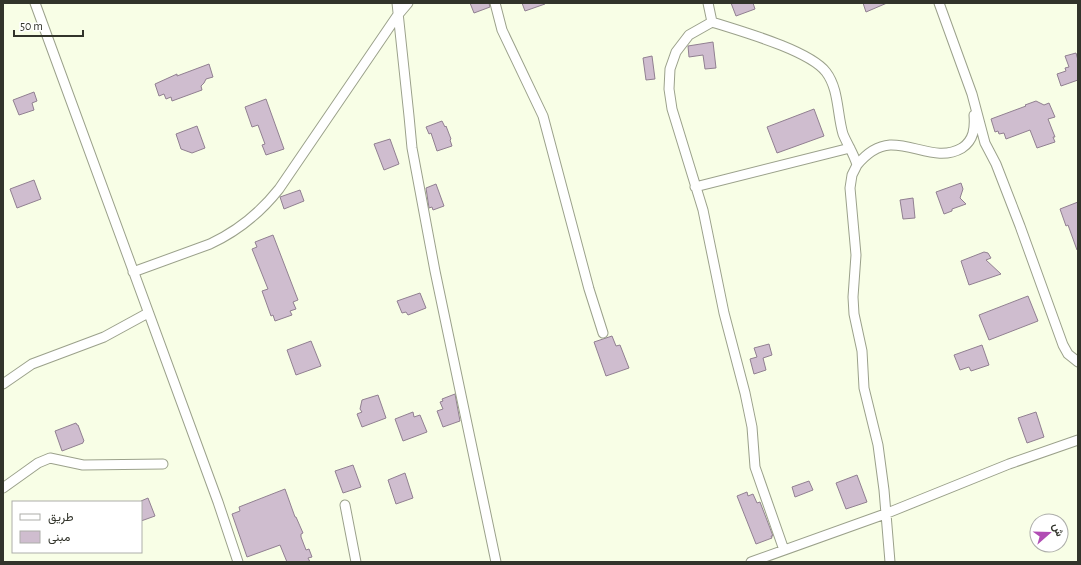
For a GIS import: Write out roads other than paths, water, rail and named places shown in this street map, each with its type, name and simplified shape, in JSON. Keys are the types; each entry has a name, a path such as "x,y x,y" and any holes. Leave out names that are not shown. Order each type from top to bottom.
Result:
{"street":[{"path":"34,3 218,502 238,562"},
{"path":"397,3 397,16 410,116 412,148 435,271 496,562"},
{"path":"133,272 221,239 243,225 262,208 279,189 397,16 408,3"},
{"path":"495,3 502,30 544,122 589,289 603,333"},
{"path":"708,3 712,22"},
{"path":"939,3 972,94 986,143 996,164 1030,251 1031,258 1063,345 1068,354 1078,362"},
{"path":"784,550 755,468 752,427 745,393 724,312 703,210 672,109 669,89 670,69 676,52 689,35 712,22 796,51 818,64 832,81 843,135 857,164"},
{"path":"890,562 884,490 878,445 864,388 862,351 854,314 853,297 856,255 850,188 852,175 857,164 872,151 889,145 902,146 934,154 955,152 964,147 974,134 975,123 972,94"},
{"path":"695,187 850,148"},
{"path":"3,384 32,364 104,337 148,313"},
{"path":"756,561 886,514 1009,464 1078,440"},
{"path":"3,488 38,462 50,458 84,465 163,464"},
{"path":"345,505 356,562"}]}
